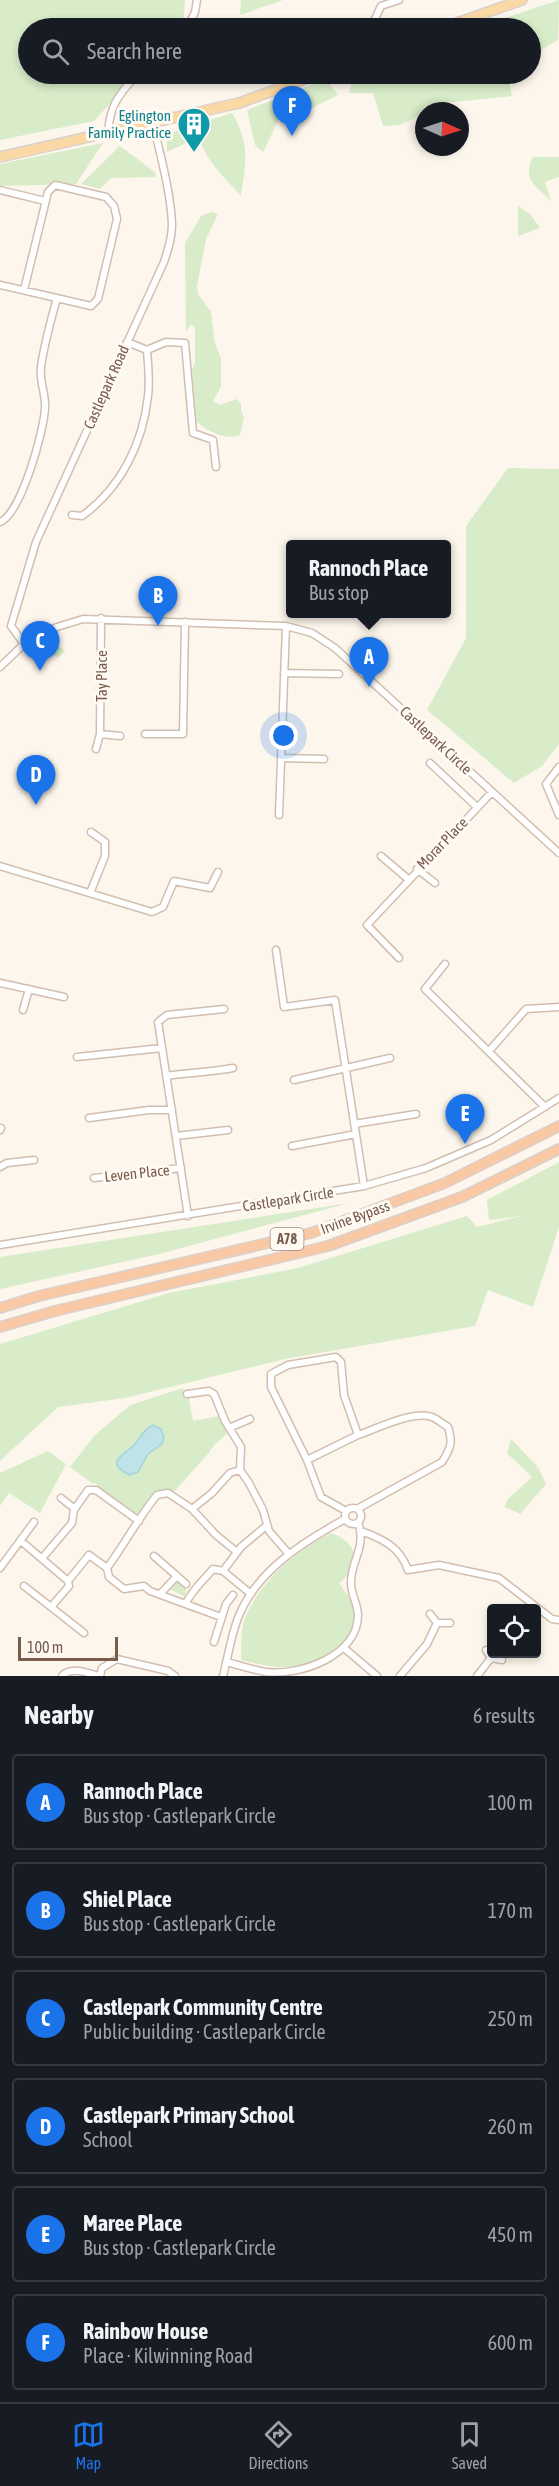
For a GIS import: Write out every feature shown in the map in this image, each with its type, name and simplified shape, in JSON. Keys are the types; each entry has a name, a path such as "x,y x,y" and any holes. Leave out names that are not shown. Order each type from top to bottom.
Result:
{"highway":[{"name":"Irvine Bypass","path":"0,1308 39,1296 311,1233 445,1183 559,1126"},
{"name":"Irvine Bypass","path":"0,1327 56,1311 328,1246 462,1197 559,1149"}],"main road":[{"path":"471,18 522,0"},
{"path":"0,157 239,103 291,84"}],"street":[{"path":"192,18 197,0"},
{"path":"375,18 381,6 399,0"},
{"path":"108,133 109,114 128,84"},
{"name":"Castlepark Road","path":"24,644 11,626 36,542 164,262 171,241 170,207 153,123"},
{"path":"0,285 91,306 98,299 117,219 114,207 106,197 55,185 48,192 24,290"},
{"path":"0,190 45,201"},
{"path":"0,522 6,520 18,499 29,476 37,449 46,407 40,379 41,365 57,298"},
{"path":"127,342 147,350 166,342 185,343 193,433 213,440 216,467"},
{"path":"72,515 82,516 97,505 122,473 139,441 148,395 147,350"},
{"name":"Tay Place","path":"96,749 100,734 101,618"},
{"name":"Castlepark Circle","path":"0,667 24,644 57,627 83,619 286,626 312,633 335,648 559,853"},
{"path":"146,734 183,734 185,622"},
{"path":"279,815 286,626"},
{"path":"284,673 339,674"},
{"path":"100,734 120,736"},
{"path":"281,758 324,759"},
{"name":"Morar Place","path":"430,764 477,807"},
{"path":"559,767 546,784 559,814"},
{"name":"Morar Place","path":"399,958 367,925 417,869 492,792"},
{"path":"90,893 105,855 105,842 91,832"},
{"name":"Morar Place","path":"381,856 408,879"},
{"path":"0,867 152,912 163,907 174,881 210,888 218,872"},
{"path":"417,869 435,883"},
{"path":"276,950 284,1007 335,1000 364,1186"},
{"path":"445,964 425,989 490,1050 545,1107"},
{"path":"0,983 64,997"},
{"path":"23,1010 29,989"},
{"path":"490,1050 526,1009 559,1007"},
{"name":"Leven Place","path":"188,1216 158,1022 167,1015 224,1009"},
{"path":"77,1058 162,1048"},
{"path":"294,1080 390,1058"},
{"path":"166,1076 194,1072 202,1074 233,1068"},
{"name":"Castlepark Circle","path":"0,1245 364,1186 426,1168 491,1140 559,1098"},
{"path":"88,1118 149,1110 172,1110"},
{"path":"354,1124 417,1114"},
{"path":"176,1136 228,1130"},
{"path":"292,1146 356,1134"},
{"path":"0,1167 7,1163 34,1160"},
{"name":"Leven Place","path":"94,1178 181,1168"},
{"path":"358,1435 344,1395 341,1362 336,1357 288,1365 271,1374 271,1387 307,1460 321,1497 345,1515 351,1524 358,1522"},
{"path":"187,1394 207,1391 213,1393 229,1428 241,1447 240,1470 263,1510 266,1526 288,1553"},
{"path":"223,1676 237,1620 251,1594 288,1553 352,1508 357,1509 442,1462 450,1449 452,1440 448,1427 431,1417 422,1415 402,1419 358,1435 307,1460"},
{"path":"229,1428 250,1419"},
{"path":"192,1509 212,1493 230,1473 240,1470"},
{"path":"43,1557 72,1523 75,1509 88,1490 96,1490 139,1521"},
{"path":"107,1568 157,1495 171,1495 192,1509 216,1535 237,1552"},
{"path":"61,1498 75,1509"},
{"path":"226,1662 268,1674 307,1668 327,1660 344,1648 358,1616 351,1583 363,1536 358,1522 361,1514 357,1509"},
{"path":"0,1568 34,1522"},
{"path":"222,1571 237,1552 266,1526"},
{"path":"361,1531 392,1545 400,1554 408,1570 439,1565 499,1578 545,1614 559,1620"},
{"path":"21,1541 43,1557 68,1581"},
{"path":"51,1607 69,1586 68,1581 89,1555 107,1568 109,1578 124,1589 144,1586 150,1591 161,1593 221,1617"},
{"path":"154,1556 186,1584"},
{"path":"186,1603 193,1589 201,1584 213,1569 222,1571 251,1594"},
{"path":"161,1593 177,1576"},
{"path":"24,1586 84,1633"},
{"path":"214,1642 226,1604 233,1595"},
{"path":"430,1614 437,1623"},
{"path":"437,1623 450,1623"},
{"path":"400,1676 427,1644 437,1623"},
{"path":"344,1648 377,1676"},
{"path":"477,1676 491,1658 502,1660"},
{"path":"62,1676 65,1672 73,1670 99,1676 102,1668 117,1659 168,1671 175,1676"}],"green space":[{"path":"0,0 185,0 183,18 18,18 18,84 128,84 94,121 0,140"},
{"path":"241,0 283,0 240,15"},
{"path":"559,0 558,40 541,50 541,18 505,18"},
{"path":"313,84 330,84 338,95 310,109 279,119 263,152 255,145 247,110"},
{"path":"351,84 510,84 512,96 454,102 415,102 415,118 400,125 383,126 373,93 349,93"},
{"path":"232,113 242,134 245,153 241,196 212,163 199,139 201,136 167,152 167,134"},
{"path":"103,143 76,184 0,186 0,164"},
{"path":"120,146 156,173 155,177 111,178 100,189 81,184"},
{"path":"533,157 559,157 559,177 545,182 551,201 530,178 530,165"},
{"path":"518,206 530,214 540,228 518,236"},
{"path":"212,212 218,214 206,239 197,286 198,294 211,312 215,344 221,358 221,387 213,401 220,405 237,399 241,404 244,417 240,435 235,437 217,434 196,421 192,369 195,362 195,328 191,324 186,332 185,243 201,216"},
{"path":"508,468 559,469 559,744 542,766 514,783 427,710 466,638 466,526"},
{"path":"51,639 65,651 58,658 42,646"},
{"path":"559,1162 559,1227 533,1307 488,1290 475,1326 285,1359 125,1398 58,1407 0,1461 0,1344 169,1293 298,1268 467,1216 477,1227 521,1216 489,1220 487,1200"},
{"path":"349,1203 159,1254 0,1289 0,1257"},
{"path":"183,1388 185,1396 189,1398 193,1421 219,1416 227,1434 216,1443 172,1494 167,1491 157,1491 152,1498 149,1498 140,1514 135,1514 124,1509 120,1502 104,1495 96,1483 92,1483 70,1467 94,1436 130,1405"},
{"path":"511,1439 537,1466 536,1470 538,1467 546,1484 520,1514 505,1507 507,1500 532,1477 507,1453"},
{"path":"48,1451 66,1464 40,1513 9,1493 0,1506 0,1473"},
{"path":"331,1533 347,1542 354,1555 352,1569 339,1583 354,1607 355,1621 352,1633 334,1652 308,1664 277,1667 241,1660 243,1622 260,1591 293,1558"},
{"path":"174,1581 179,1581 186,1587 190,1586 186,1588 185,1597 172,1590 166,1591"}],"water":[{"path":"153,1425 161,1429 164,1437 162,1444 148,1454 138,1472 130,1475 122,1471 117,1463 120,1456 133,1446 146,1429"}],"place":[{"name":"Rainbow House","path":"292,136"},
{"name":"Eglington Family Practice","path":"194,153"},
{"name":"Shiel Place","path":"158,626"},
{"name":"Castlepark Community Centre","path":"40,671"},
{"name":"Rannoch Place","path":"369,687"},
{"name":"Castlepark Primary School","path":"36,805"},
{"name":"Maree Place","path":"465,1144"}]}
